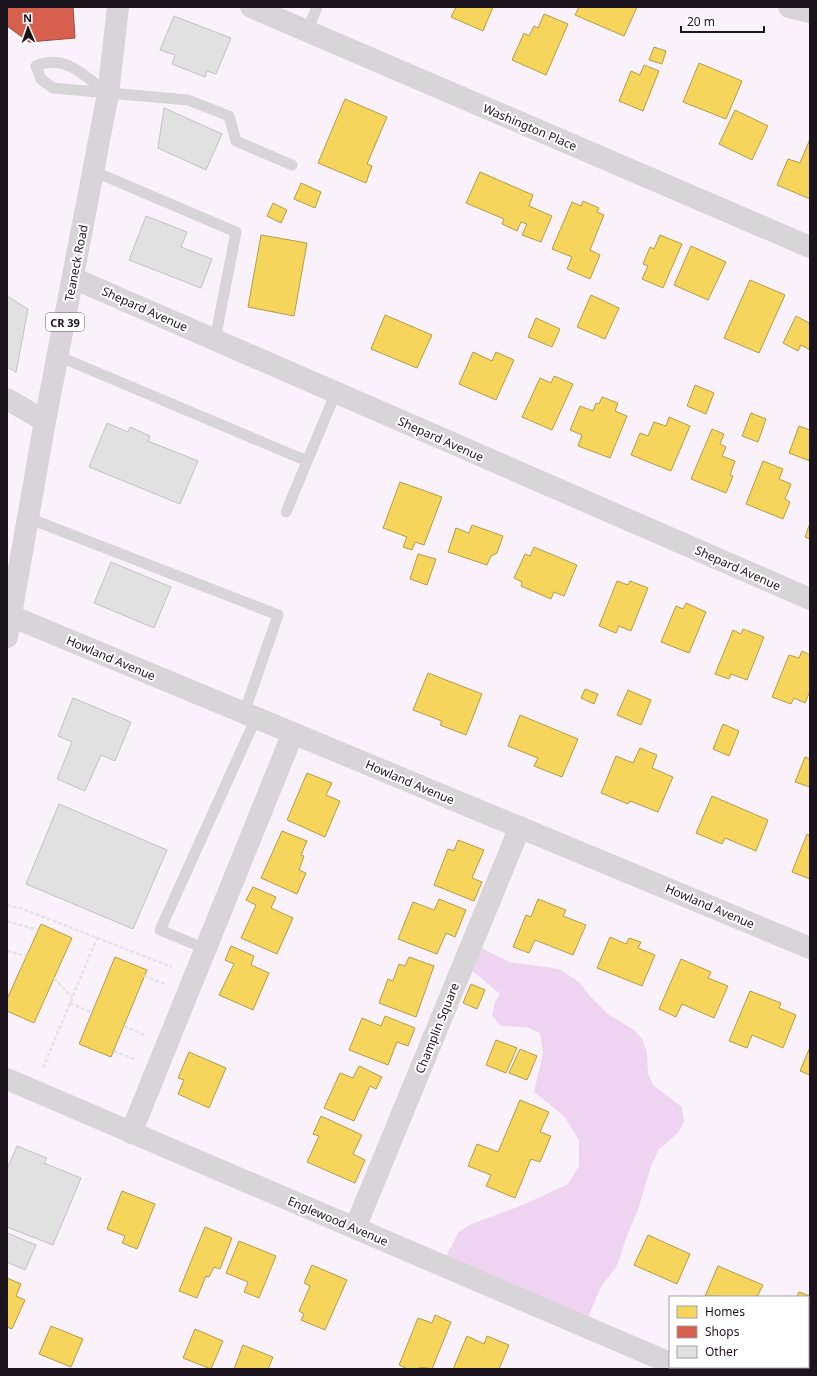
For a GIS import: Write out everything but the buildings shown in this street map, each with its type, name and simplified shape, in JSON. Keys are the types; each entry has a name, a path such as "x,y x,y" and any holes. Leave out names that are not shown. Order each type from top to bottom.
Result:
{"main road":[{"name":"Teaneck Road","path":"7,637 9,615 45,421 108,94 118,7"}],"street":[{"name":"Washington Place","path":"251,7 810,246"},
{"path":"789,7 810,12"},
{"name":"Shepard Avenue","path":"73,278 810,599"},
{"path":"7,400 45,421"},
{"name":"Howland Avenue","path":"9,615 810,948"},
{"path":"132,1133 293,733"},
{"name":"Champlin Square","path":"355,1228 520,827"},
{"name":"Englewood Avenue","path":"7,1079 669,1363"}],"lane":[{"path":"307,31 317,7"},
{"path":"108,94 69,64 47,61 36,66 41,79 53,88 108,94 188,100 229,116 236,141 292,165"},
{"path":"93,171 236,232 215,340"},
{"path":"58,356 307,461"},
{"path":"286,512 336,392"},
{"path":"28,518 278,614 250,715 160,930 206,949"}],"path":[{"path":"7,905 23,909 195,976"},
{"path":"7,922 38,930"},
{"path":"42,1072 97,938"},
{"path":"7,951 26,956"},
{"path":"144,976 167,984"},
{"path":"54,978 72,997"},
{"path":"70,1003 92,1013"},
{"path":"124,1026 145,1035"},
{"path":"114,1051 134,1060"}],"shaded area":[{"path":"472,943 509,962 559,969 579,982 589,995 608,1014 634,1030 642,1039 647,1052 648,1073 653,1085 682,1107 684,1121 678,1133 659,1149 651,1166 638,1210 616,1267 601,1287 584,1326 441,1265 459,1232 469,1225 525,1204 568,1184 579,1166 579,1140 564,1116 534,1092 543,1053 540,1033 526,1027 501,1026 492,1016 495,1002 500,994 464,964"}]}
